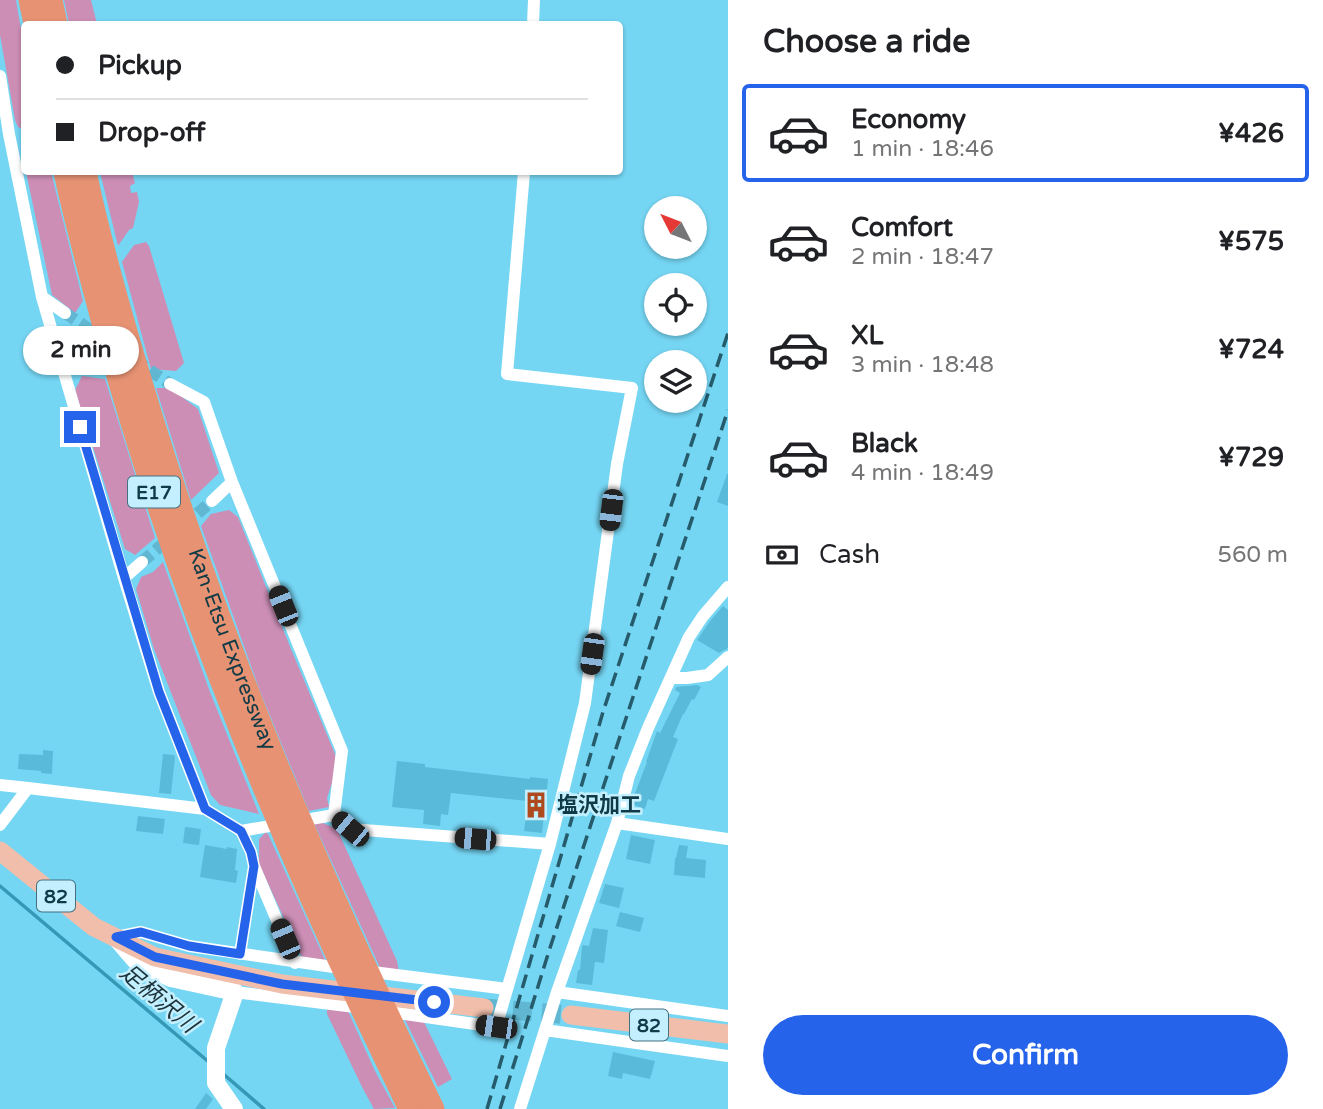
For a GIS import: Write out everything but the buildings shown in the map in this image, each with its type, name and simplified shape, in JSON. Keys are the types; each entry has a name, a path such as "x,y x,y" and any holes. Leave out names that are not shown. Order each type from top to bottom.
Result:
{"highway":[{"path":"30,0 34,21"},
{"path":"51,0 55,21"},
{"name":"Kan-Etsu Expressway","path":"66,175 104,327 152,489 221,677 332,896 433,1109"},
{"name":"Kan-Etsu Expressway","path":"86,175 113,285 173,485 324,929 410,1109"}],"main road":[{"name":"82","path":"0,851 94,926 155,957 282,984 484,1008"},
{"path":"116,937 137,962 171,978 235,992 216,1048 216,1083 234,1109"},
{"name":"82","path":"571,1015 728,1034"}],"street":[{"path":"533,21 534,0"},
{"path":"0,76 42,297 159,692 205,809"},
{"path":"235,992 496,1027 550,845 585,703 617,464 632,388 507,374 523,175"},
{"path":"42,297 65,313"},
{"path":"170,384 204,402 232,482 342,751 334,815"},
{"path":"212,501 232,482"},
{"path":"124,579 142,562"},
{"path":"520,1109 557,992 617,823 629,776 689,637 728,587"},
{"path":"671,678 708,675 728,657"},
{"path":"0,785 205,809 241,831 295,963"},
{"path":"0,825 28,789"},
{"path":"334,815 350,829 550,845"},
{"path":"241,831 334,815"},
{"path":"617,823 728,839"},
{"path":"240,954 254,866"},
{"path":"116,937 141,932 189,946 295,963 507,989"},
{"path":"411,977 428,1017"},
{"path":"557,992 728,1016"},
{"path":"545,1030 728,1056"}],"shaded area":[{"path":"0,0 16,0 21,29 21,128 15,120 0,35"},
{"path":"64,0 91,0 96,21 68,21"},
{"path":"27,175 52,175 83,301 75,313 52,295"},
{"path":"101,175 133,175 135,183 130,186 131,193 137,192 139,202 133,228 118,246"},
{"path":"146,242 184,363 176,371 151,369 122,262 134,245"},
{"path":"72,330 95,344 101,364 70,360 66,340"},
{"path":"82,376 105,379 155,538 135,555 125,549 75,390"},
{"path":"156,388 170,388 198,409 219,473 191,500"},
{"path":"229,510 238,517 335,754 337,768 327,798 329,807 309,811 260,691 201,526 211,514"},
{"path":"163,562 210,692 259,814 220,805 211,795 154,649 136,589 141,577 153,572"},
{"path":"314,823 323,823 337,829 397,961 399,972 381,970"},
{"path":"266,832 327,964 304,962 259,864 259,839"},
{"path":"327,1008 348,1011 395,1108 374,1109 327,1014"},
{"path":"404,1018 423,1020 452,1079 438,1087"}],"waterway":[{"name":"足柄沢川","path":"0,886 210,1063"},
{"name":"足柄沢川","path":"221,1072 264,1109"}],"tunnel":[{"path":"65,313 106,340"},
{"path":"135,360 170,384"},
{"path":"184,525 212,501"},
{"path":"142,562 171,537"},
{"path":"484,1008 571,1015"}],"railway":[{"path":"487,1109 603,712 728,333"},
{"path":"500,1109 549,951 728,410"}],"place":[{"name":"塩沢加工","path":"536,805"}],"route":[{"path":"80,427 159,692 205,809 241,831 254,866 240,954 189,946 141,932 116,937 155,957 282,984 434,1002"}]}
